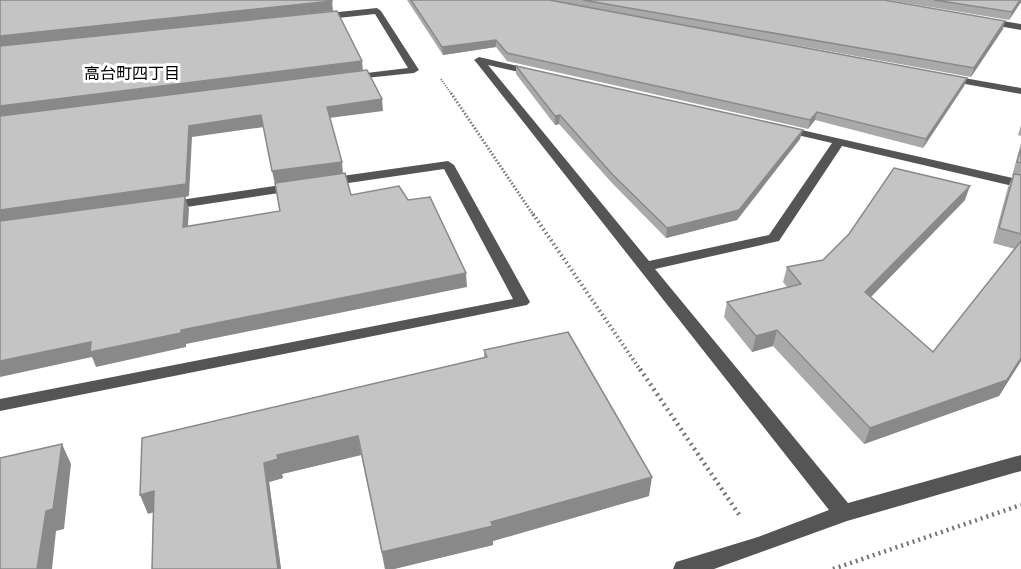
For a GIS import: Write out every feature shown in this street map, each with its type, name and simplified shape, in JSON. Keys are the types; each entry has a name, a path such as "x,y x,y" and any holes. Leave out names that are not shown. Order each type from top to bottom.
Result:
{"street":[{"path":"306,19 377,11 414,70 343,79"},
{"path":"975,19 1021,27"},
{"path":"549,76 479,60 844,513"},
{"path":"939,76 1021,92"},
{"path":"770,125 1021,184"},
{"path":"646,266 774,238 839,141"},
{"path":"0,405 522,302 448,165 153,208"},
{"path":"684,569 760,545 844,513 1021,463"}],"path":[{"path":"440,77 760,545"},
{"path":"833,569 1021,505"}],"building":[{"path":"0,0 331,0 332,1 0,36"},
{"path":"411,0 549,0 967,78 926,139 817,112 810,120 507,53 496,40 442,47"},
{"path":"583,0 884,0 1005,21 974,68"},
{"path":"934,0 1020,0 1012,12"},
{"path":"337,11 362,61 0,106 0,46"},
{"path":"516,66 803,130 739,210 667,228 612,174 560,115 555,116"},
{"path":"367,70 382,99 327,107 342,162 272,171 261,115 189,126 186,184 0,210 0,116"},
{"path":"1021,149 1021,163 1017,162"},
{"path":"894,168 970,186 865,292 933,352 1021,241 1021,358 1007,380 870,428 777,330 756,336 727,302 801,284 787,267 823,260 849,234"},
{"path":"345,173 351,195 399,186 408,200 430,197 466,273 181,330 181,333 90,352 91,342 0,361 0,221 185,196 183,227 280,211 275,183"},
{"path":"1014,174 1021,175 1021,234 999,228"},
{"path":"568,332 652,477 491,522 493,526 382,552 358,436 277,455 278,459 264,463 278,569 152,569 154,491 140,495 142,438 487,357 484,350"},
{"path":"62,444 53,509 46,511 37,569 0,569 0,458"}],"district":[{"name":"高台町四丁目","path":"132,73"}]}
